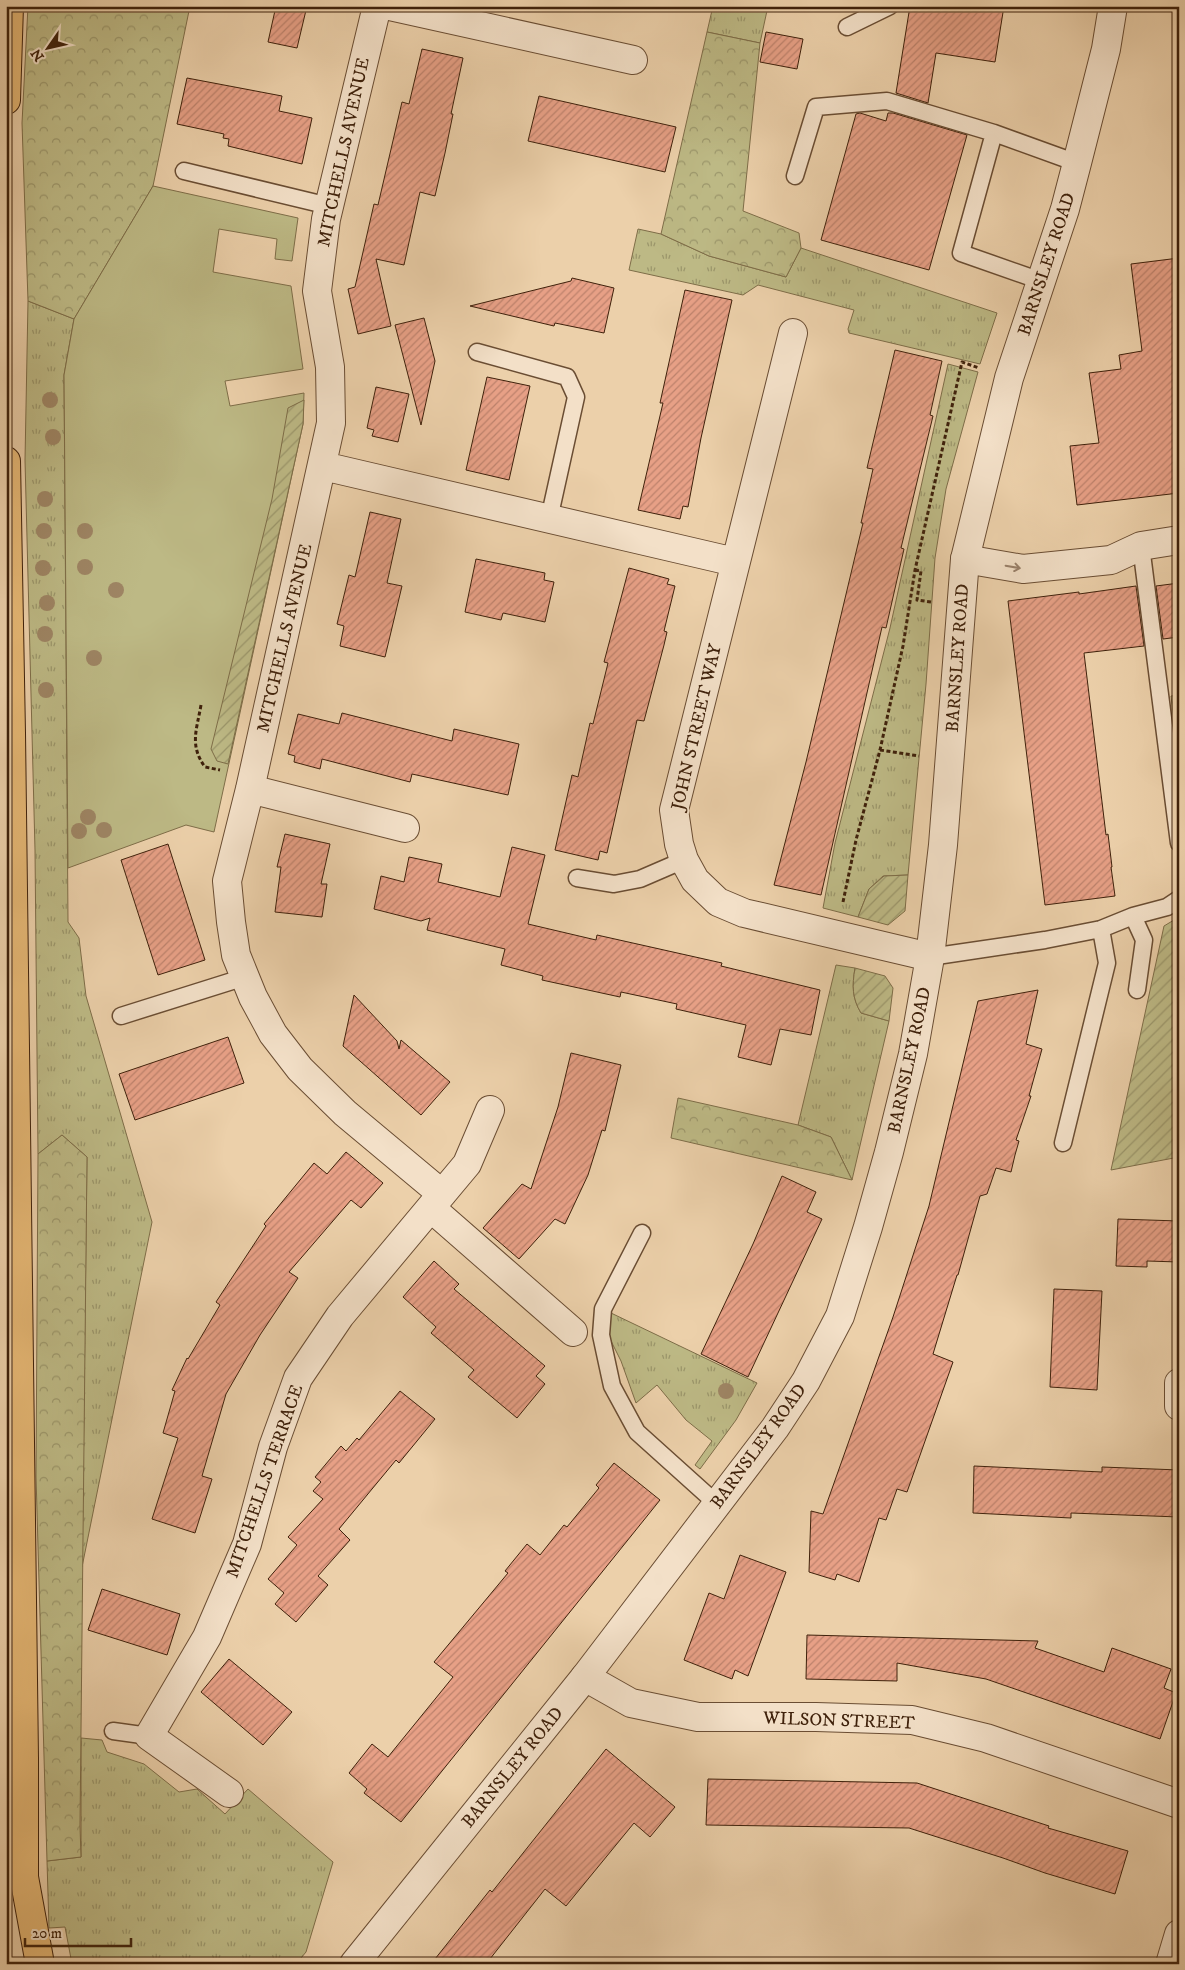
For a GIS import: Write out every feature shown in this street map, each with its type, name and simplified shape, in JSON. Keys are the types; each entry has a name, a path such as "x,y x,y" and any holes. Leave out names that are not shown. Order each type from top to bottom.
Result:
{"main road":[{"path":"6,100 9,6"},
{"path":"6,461 12,733 24,1877 40,1964"},
{"path":"6,1906 24,1877"}],"street":[{"name":"MITCHELLS AVENUE","path":"377,6 329,206 317,291 330,366 331,423 250,789 227,881 236,955 253,997 273,1034 300,1069 572,1332"},
{"path":"390,6 633,60"},
{"name":"BARNSLEY ROAD","path":"354,1964 584,1677 775,1428 806,1381 840,1316 889,1152 913,1054 930,956 943,845 965,559 1009,378 1077,163 1106,49 1113,6"},
{"name":"JOHN STREET WAY","path":"793,333 674,810 679,844 684,860 695,880 718,902 744,913 930,956"},
{"path":"323,466 735,562"},
{"path":"965,559 1023,569 1111,560 1141,546 1179,540"},
{"path":"250,789 404,828"},
{"name":"MITCHELLS TERRACE","path":"149,1736 207,1637 247,1544 272,1447 298,1378 340,1316 467,1164 490,1110"},
{"path":"1179,1383 1179,1406"},
{"name":"WILSON STREET","path":"584,1677 631,1703 698,1717 816,1717 912,1720 986,1738 1179,1804"},
{"path":"149,1736 229,1793"},
{"path":"1170,1964 1179,1934"}],"lane":[{"path":"847,28 890,6"},
{"path":"795,176 816,107 887,100 994,133 1077,163"},
{"path":"994,133 961,253 1041,281"},
{"path":"184,171 329,206"},
{"path":"477,352 567,377 576,397 549,519"},
{"path":"1141,546 1179,843"},
{"path":"577,878 614,884 640,879 684,860"},
{"path":"930,956 1045,940 1101,929 1133,916 1168,907 1179,899"},
{"path":"1133,916 1144,940 1137,990"},
{"path":"1064,1143 1107,963 1101,929"},
{"path":"121,1016 245,977"},
{"path":"642,1233 603,1309 601,1335 612,1386 637,1432 717,1504"},
{"path":"113,1731 149,1736"}],"path":[{"path":"837,935 856,840 880,750 903,646 915,570 962,362 979,368"},
{"path":"915,570 921,571 917,600 931,602"},
{"path":"201,705 195,746 197,756 205,767 218,770"},
{"path":"880,750 919,756"}],"green space":[{"path":"28,6 190,6 153,186 74,319 28,301 22,123"},
{"path":"713,6 768,6 760,43 707,32"},
{"path":"707,32 760,43 743,211 799,233 801,248 786,277 709,256 661,234"},
{"path":"153,186 298,218 292,261 275,259 277,239 219,229 213,272 291,286 303,369 225,381 230,406 304,393 303,424 214,832 186,825 68,868 64,375 74,319"},
{"path":"638,229 661,234 709,256 786,277 801,248 997,313 980,364 849,333 848,329 854,310 758,285 743,295 629,270"},
{"path":"28,301 74,319 64,375 68,922 79,938 86,996 152,1222 82,1567 87,1157 62,1135 38,1154 35,850 25,460"},
{"path":"948,364 978,372 946,489 935,558 926,684 908,875 883,876 869,889 858,917 823,908 835,843 890,628"},
{"path":"304,400 303,424 228,764 217,761 211,749 272,499 288,408"},
{"path":"1179,695 1179,765 1171,696"},
{"path":"908,875 905,911 888,925 858,917 869,889 884,876"},
{"path":"1179,917 1179,1157 1111,1170 1164,926"},
{"path":"836,965 855,968 854,992 861,1013 889,1021 852,1180 831,1137 798,1125"},
{"path":"855,968 885,976 893,988 889,1021 861,1013 854,992"},
{"path":"678,1098 798,1125 831,1137 852,1180 671,1138"},
{"path":"62,1135 87,1157 81,1857 47,1861 36,1476 38,1154"},
{"path":"611,1313 757,1383 736,1420 700,1469 695,1465 712,1441 686,1420 657,1385 636,1403 621,1361 608,1335"},
{"path":"81,1738 102,1740 107,1752 144,1764 179,1792 197,1789 225,1814 248,1789 333,1862 306,1952 296,1964 72,1964 65,1927 49,1928 47,1861 81,1857"}],"building":[{"path":"276,6 307,6 297,48 268,42"},
{"path":"910,6 1004,6 995,62 936,53 928,103 896,93"},
{"path":"766,32 803,39 797,69 760,62"},
{"path":"422,49 463,58 445,153 435,196 420,192 404,265 376,259 391,326 358,334 348,289 355,287 374,204 378,205 402,102 409,104"},
{"path":"187,78 282,96 279,111 312,118 302,164 228,146 229,139 223,138 224,134 177,124"},
{"path":"539,96 676,127 665,172 528,141"},
{"path":"860,113 886,121 888,113 893,113 967,135 929,270 821,240 856,114"},
{"path":"1179,258 1179,493 1077,505 1070,446 1099,443 1089,373 1121,369 1119,355 1142,351 1131,264"},
{"path":"572,278 614,288 604,333 555,323 554,326 470,306 571,281"},
{"path":"685,290 732,300 701,438 688,507 683,506 680,519 638,510 663,403 660,403"},
{"path":"424,318 435,361 421,425 395,325"},
{"path":"895,350 942,361 930,415 933,416 901,548 904,549 886,628 882,627 821,895 774,885 806,762 863,523 861,523 873,469 867,468"},
{"path":"487,377 530,386 509,480 466,470"},
{"path":"376,387 409,394 398,442 372,436 374,430 367,428"},
{"path":"370,512 401,519 387,583 402,586 385,657 340,646 344,626 337,624 349,575 355,577"},
{"path":"476,559 545,573 544,580 554,582 545,622 503,613 501,620 465,612"},
{"path":"629,568 669,579 667,584 675,586 664,631 667,632 664,645 644,721 637,720 607,853 600,851 598,860 555,850 572,775 578,777 590,723 593,724 608,663 604,662"},
{"path":"1179,583 1179,637 1163,639 1156,586"},
{"path":"1136,586 1144,646 1084,653 1115,896 1045,905 1008,601"},
{"path":"342,713 452,741 454,729 519,744 508,795 412,774 410,782 322,759 320,769 294,762 295,756 288,754 298,714 339,724"},
{"path":"285,834 330,844 321,884 327,884 322,917 275,912 281,867 277,867"},
{"path":"168,844 205,960 158,975 121,860"},
{"path":"512,847 545,855 528,924 596,940 597,935 722,963 721,966 820,990 811,1035 780,1029 771,1065 738,1057 746,1025 676,1009 677,1004 621,992 620,997 542,980 543,976 501,965 505,949 427,930 430,918 421,921 374,909 381,876 404,882 409,857 442,864 438,882 500,897"},
{"path":"1038,990 1026,1044 1042,1049 1029,1096 1031,1096 1016,1140 1019,1141 1011,1172 996,1168 987,1194 980,1196 933,1354 953,1362 907,1492 897,1489 886,1520 879,1518 859,1582 837,1574 835,1580 809,1572 811,1511 823,1514 893,1317 929,1206 978,1001"},
{"path":"354,995 397,1041 399,1049 401,1040 450,1082 421,1115 343,1046"},
{"path":"228,1037 244,1083 135,1120 119,1074"},
{"path":"571,1053 621,1065 605,1131 602,1130 588,1175 565,1224 555,1219 519,1259 483,1228 522,1184 531,1189 558,1107"},
{"path":"346,1152 383,1183 361,1208 351,1200 289,1272 298,1278 260,1335 226,1394 202,1476 212,1479 195,1533 152,1519 178,1438 163,1433 175,1391 172,1390 187,1358 220,1305 216,1302 266,1226 264,1224 314,1163 327,1174"},
{"path":"782,1176 816,1192 807,1212 822,1219 748,1377 701,1354 753,1244"},
{"path":"1118,1219 1179,1221 1179,1262 1147,1261 1147,1267 1116,1266"},
{"path":"434,1261 459,1284 454,1289 545,1366 536,1376 545,1384 517,1418 468,1377 474,1370 431,1333 436,1327 403,1297"},
{"path":"1054,1289 1102,1291 1097,1390 1050,1387"},
{"path":"400,1391 435,1419 399,1463 396,1460 339,1529 350,1540 318,1576 328,1585 296,1622 275,1604 284,1593 268,1579 297,1545 288,1537 323,1499 313,1491 321,1482 315,1477 341,1446 346,1451 357,1438 359,1440"},
{"path":"614,1463 660,1500 401,1822 364,1793 367,1789 349,1773 372,1744 388,1757 453,1677 434,1662 508,1573 505,1571 527,1544 540,1555 564,1525 567,1527 599,1488 596,1485"},
{"path":"974,1466 1102,1472 1102,1467 1179,1470 1179,1517 1071,1513 1071,1518 973,1513"},
{"path":"740,1555 786,1572 748,1676 735,1670 732,1679 684,1660 709,1593 724,1599"},
{"path":"102,1589 180,1614 167,1655 88,1630"},
{"path":"807,1635 1038,1641 1035,1648 1104,1672 1112,1648 1171,1669 1164,1688 1176,1693 1160,1739 986,1679 897,1663 897,1681 806,1679"},
{"path":"229,1659 292,1712 263,1745 201,1692"},
{"path":"606,1749 675,1807 650,1837 634,1823 566,1906 545,1889 486,1964 431,1964 490,1890 492,1892"},
{"path":"708,1779 917,1783 1049,1826 1048,1828 1128,1851 1115,1894 909,1828 706,1825"}]}
